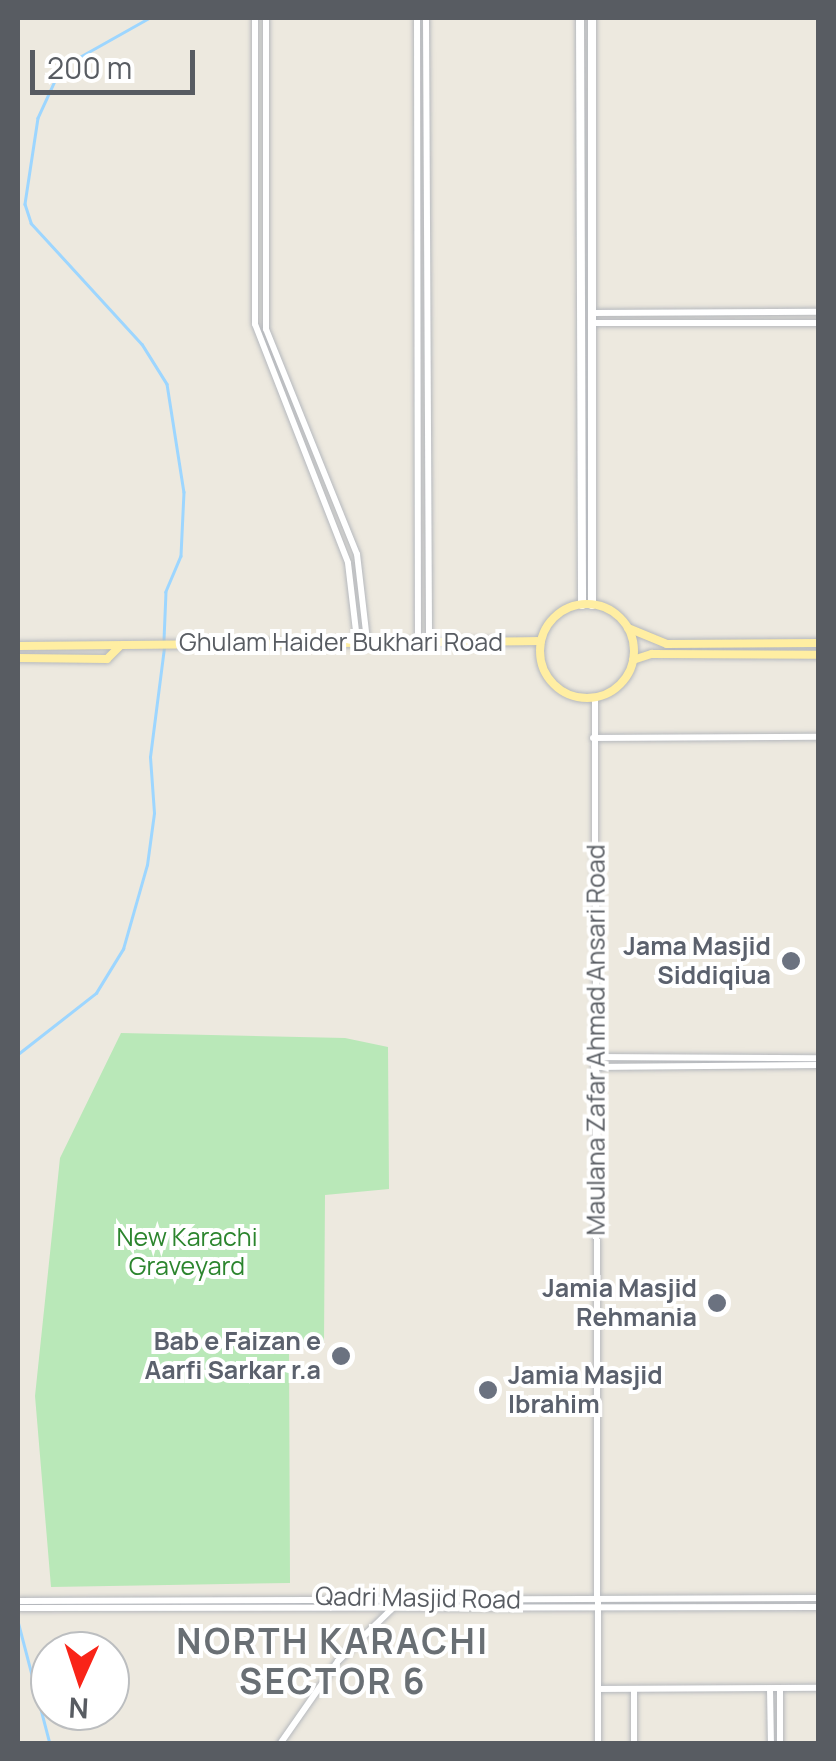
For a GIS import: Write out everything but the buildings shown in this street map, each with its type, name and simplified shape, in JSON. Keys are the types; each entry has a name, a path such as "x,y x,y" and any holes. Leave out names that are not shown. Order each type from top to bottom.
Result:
{"main road":[{"path":"580,18 587,605"},
{"path":"587,605 592,18"},
{"path":"628,628 633,660 622,682 595,697 556,686 544,668 542,641 553,619 587,605 610,610 628,628 667,644 818,643"},
{"name":"Ghulam Haider Bukhari Road","path":"119,647 140,643 542,641"},
{"path":"18,646 119,647"},
{"path":"18,658 107,658 119,647"},
{"path":"633,660 652,654 818,654"}],"street":[{"path":"254,18 255,324 348,563 362,640"},
{"path":"266,18 266,329 356,554 362,640"},
{"path":"417,18 421,36 426,242 429,640"},
{"path":"418,640 417,242 421,36 426,18"},
{"path":"417,242 426,242"},
{"path":"590,313 818,312"},
{"path":"590,324 818,323"},
{"name":"Maulana Zafar Ahmad Ansari Road","path":"595,697 598,1744"},
{"path":"594,738 818,737"},
{"path":"594,1057 818,1062"},
{"path":"594,1067 818,1062"},
{"name":"Qadri Masjid Road","path":"598,1604 818,1598"},
{"path":"280,1744 338,1661 399,1600"},
{"name":"Qadri Masjid Road","path":"18,1605 399,1600 818,1607"},
{"path":"780,1688 780,1744"},
{"path":"598,1689 818,1688"},
{"path":"634,1689 634,1744"},
{"path":"770,1689 770,1744"}],"green space":[{"name":"New Karachi Graveyard","path":"121,1033 345,1038 388,1047 389,1189 325,1195 324,1344 289,1346 290,1583 51,1587 35,1396 60,1158"}],"waterway":[{"path":"150,18 61,68 38,118 25,204 31,223 142,344 167,384 184,492 181,556 166,592 164,640"},
{"path":"18,1054 96,993 123,949 147,865 154,813 150,757 164,648"},
{"path":"18,1621 50,1744"}],"place":[{"name":"Jama Masjid Siddiqiua","path":"791,961"},
{"name":"Jamia Masjid Rehmania","path":"717,1303"},
{"name":"Bab e Faizan e Aarfi Sarkar r.a","path":"341,1356"},
{"name":"Jamia Masjid Ibrahim","path":"488,1390"}],"district":[{"name":"NORTH KARACHI SECTOR 6","path":"333,1661"}]}
